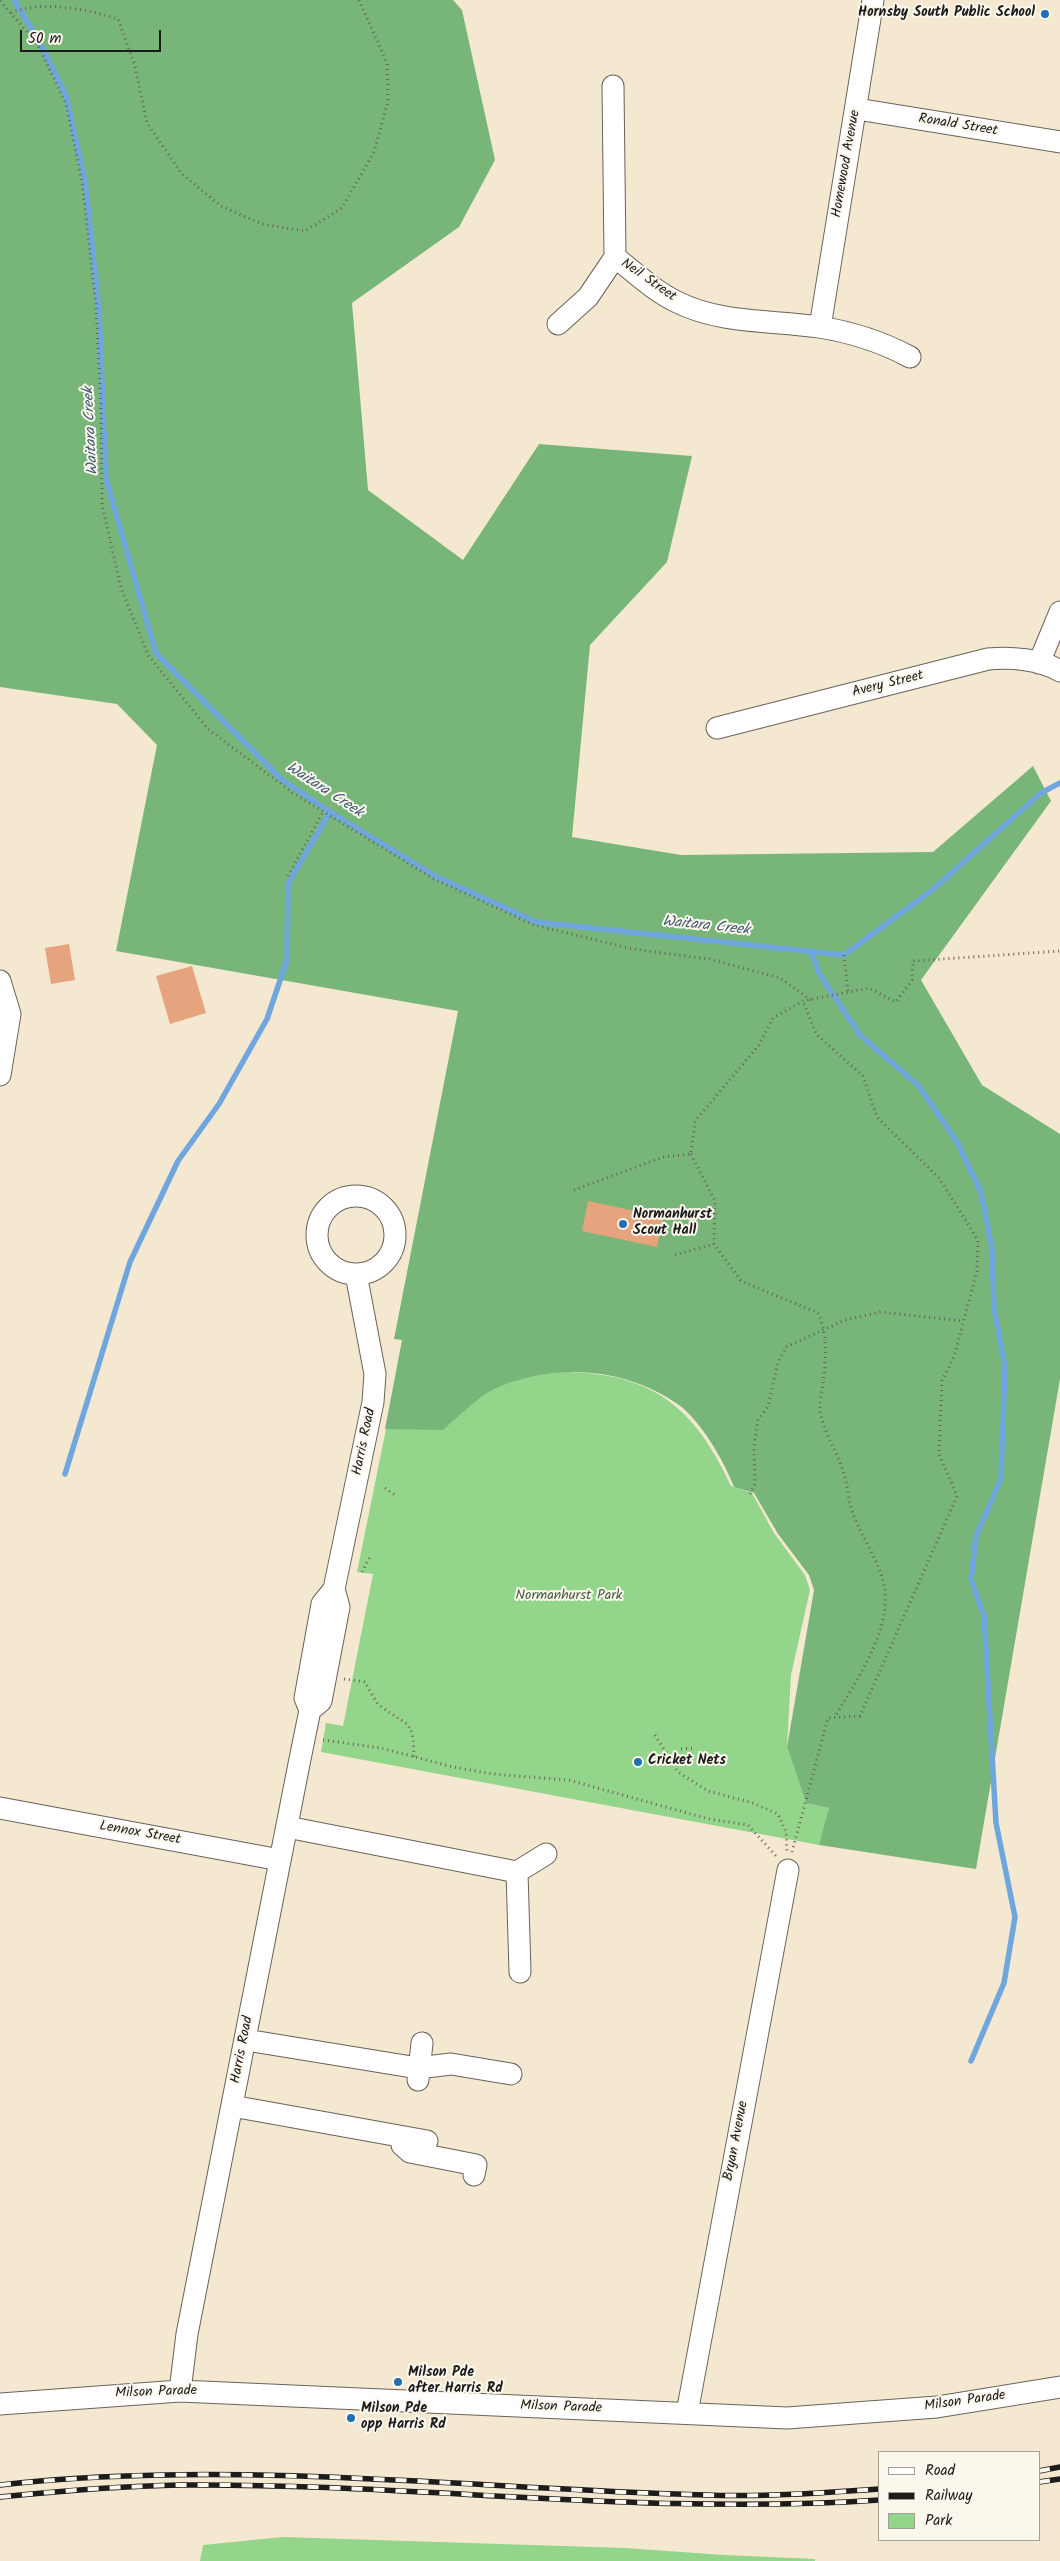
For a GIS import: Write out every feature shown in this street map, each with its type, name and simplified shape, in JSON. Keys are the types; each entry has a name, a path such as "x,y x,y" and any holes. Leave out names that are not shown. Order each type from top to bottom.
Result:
{"street":[{"name":"Homewood Avenue","path":"820,327 873,0"},
{"name":"Neil Street","path":"613,86 614,257 676,302 710,314 761,322 820,327 882,342 910,357"},
{"name":"Ronald Street","path":"856,109 1060,142"},
{"path":"558,324 588,297 614,257"},
{"path":"1039,664 1060,613"},
{"name":"Avery Street","path":"717,728 988,659 1002,658 1039,664 1060,671"},
{"path":"0,981 10,1014 0,1075"},
{"name":"Harris Road","path":"180,2391 187,2334 310,1710 305,1698 322,1604 334,1589 373,1402 375,1374 356,1274"},
{"name":"Harris Road","path":"310,1710 321,1701 339,1607 334,1589"},
{"name":"Lennox Street","path":"0,1808 280,1860"},
{"path":"287,1827 517,1872 546,1854"},
{"name":"Bryan Avenue","path":"687,2413 788,1870"},
{"path":"517,1872 520,1972"},
{"path":"246,2040 418,2074 451,2064 511,2074"},
{"path":"418,2074 422,2042"},
{"path":"232,2106 427,2141"},
{"path":"392,2135 410,2152 476,2164 474,2175"},
{"name":"Milson Parade","path":"0,2404 180,2391 293,2395 395,2402 796,2417 937,2407 1060,2387"}],"path":[{"path":"10,12 24,5 79,7 118,19 134,66 147,123 182,174 221,206 262,224 305,231 342,208 374,152 388,101 387,63 359,0"},
{"path":"0,1 37,43 66,104 82,181 96,306 101,408 102,504 121,588 148,655 208,729 293,793 434,879 534,925 633,949 709,959 780,978 811,1000"},
{"path":"288,876 323,812"},
{"path":"834,1717 865,1666 875,1642 883,1616 885,1592 875,1562 852,1510 844,1473 826,1433 820,1409 824,1377 825,1329 818,1313 741,1280 714,1244 715,1201 691,1154 695,1121 759,1045 773,1018 803,1001 869,988 896,1002 912,980 913,961 1060,951"},
{"path":"844,955 848,993"},
{"path":"788,1870 828,1718 860,1716 957,1496 939,1454 942,1381 954,1357 977,1271 978,1240 939,1178 877,1117 863,1076 816,1034 803,1001"},
{"path":"574,1190 662,1157 691,1154"},
{"path":"675,1255 714,1244"},
{"path":"750,1494 754,1484 754,1447 758,1420 768,1406 778,1363 786,1347 845,1320 881,1312 964,1321"},
{"path":"385,1488 395,1495"},
{"path":"362,1572 371,1555"},
{"path":"324,1680 357,1679 366,1682 382,1708 407,1722 414,1739 414,1757"},
{"path":"655,1735 678,1772 708,1791 753,1803 778,1814 786,1832 788,1870"},
{"path":"304,1737 381,1748 493,1774 568,1780 709,1819 748,1825 788,1870"},
{"path":"681,1748 694,1748"}],"green space":[{"path":"0,0 453,0 462,10 495,160 459,227 352,303 368,490 463,560 539,444 692,456 667,562 590,645 572,837 681,855 933,852 1033,766 1051,801 921,980 982,1085 1060,1134 1060,1379 976,1869 819,1845 829,1808 806,1803 787,1747 814,1590 809,1575 778,1534 754,1493 734,1487 725,1466 704,1432 696,1421 679,1405 658,1392 613,1376 565,1372 517,1380 494,1389 475,1402 443,1430 385,1429 402,1340 394,1339 458,1011 116,951 157,745 117,704 0,687"},
{"name":"Normanhurst Park","path":"556,1372 588,1373 617,1378 642,1386 664,1398 683,1413 701,1433 731,1486 752,1493 774,1533 805,1575 810,1590 791,1675 787,1747 806,1803 830,1808 819,1845 321,1752 326,1723 343,1726 373,1574 357,1572 386,1429 441,1428 490,1388 521,1378"},
{"path":"283,2537 625,2548 815,2559 815,2561 200,2561 203,2545"}],"building":[{"path":"69,944 75,980 51,984 45,948"},
{"path":"192,966 206,1013 170,1024 156,976"},
{"name":"Normanhurst Scout Hall","path":"588,1201 663,1217 657,1247 582,1231"}],"waterway":[{"name":"Waitara Creek","path":"14,0 40,43 66,96 85,181 99,310 106,479 156,653 281,779 330,812 435,876 536,922 844,955 931,891 1041,793 1060,783"},
{"path":"65,1474 130,1262 178,1161 219,1104 267,1019 287,960 288,884 330,812"},
{"path":"811,951 820,975 860,1035 919,1086 957,1142 981,1192 992,1249 994,1308 1005,1367 1001,1479 976,1536 971,1580 984,1616 996,1823 1015,1917 1004,1983 971,2061"}],"railway":[{"path":"1040,2471 1060,2467"},
{"path":"0,2485 88,2478 176,2475 265,2475 618,2492 728,2495 793,2494 878,2489"},
{"path":"1040,2482 1060,2479"},
{"path":"0,2497 135,2486 181,2485 356,2489 617,2502 704,2504 792,2504 878,2500"}],"place":[{"name":"Hornsby South Public School","path":"1045,14"},
{"name":"Normanhurst Scout Hall","path":"623,1224"},
{"name":"Cricket Nets","path":"638,1762"},
{"name":"Milson Pde after Harris Rd","path":"398,2382"},
{"name":"Milson Pde opp Harris Rd","path":"351,2418"}]}
